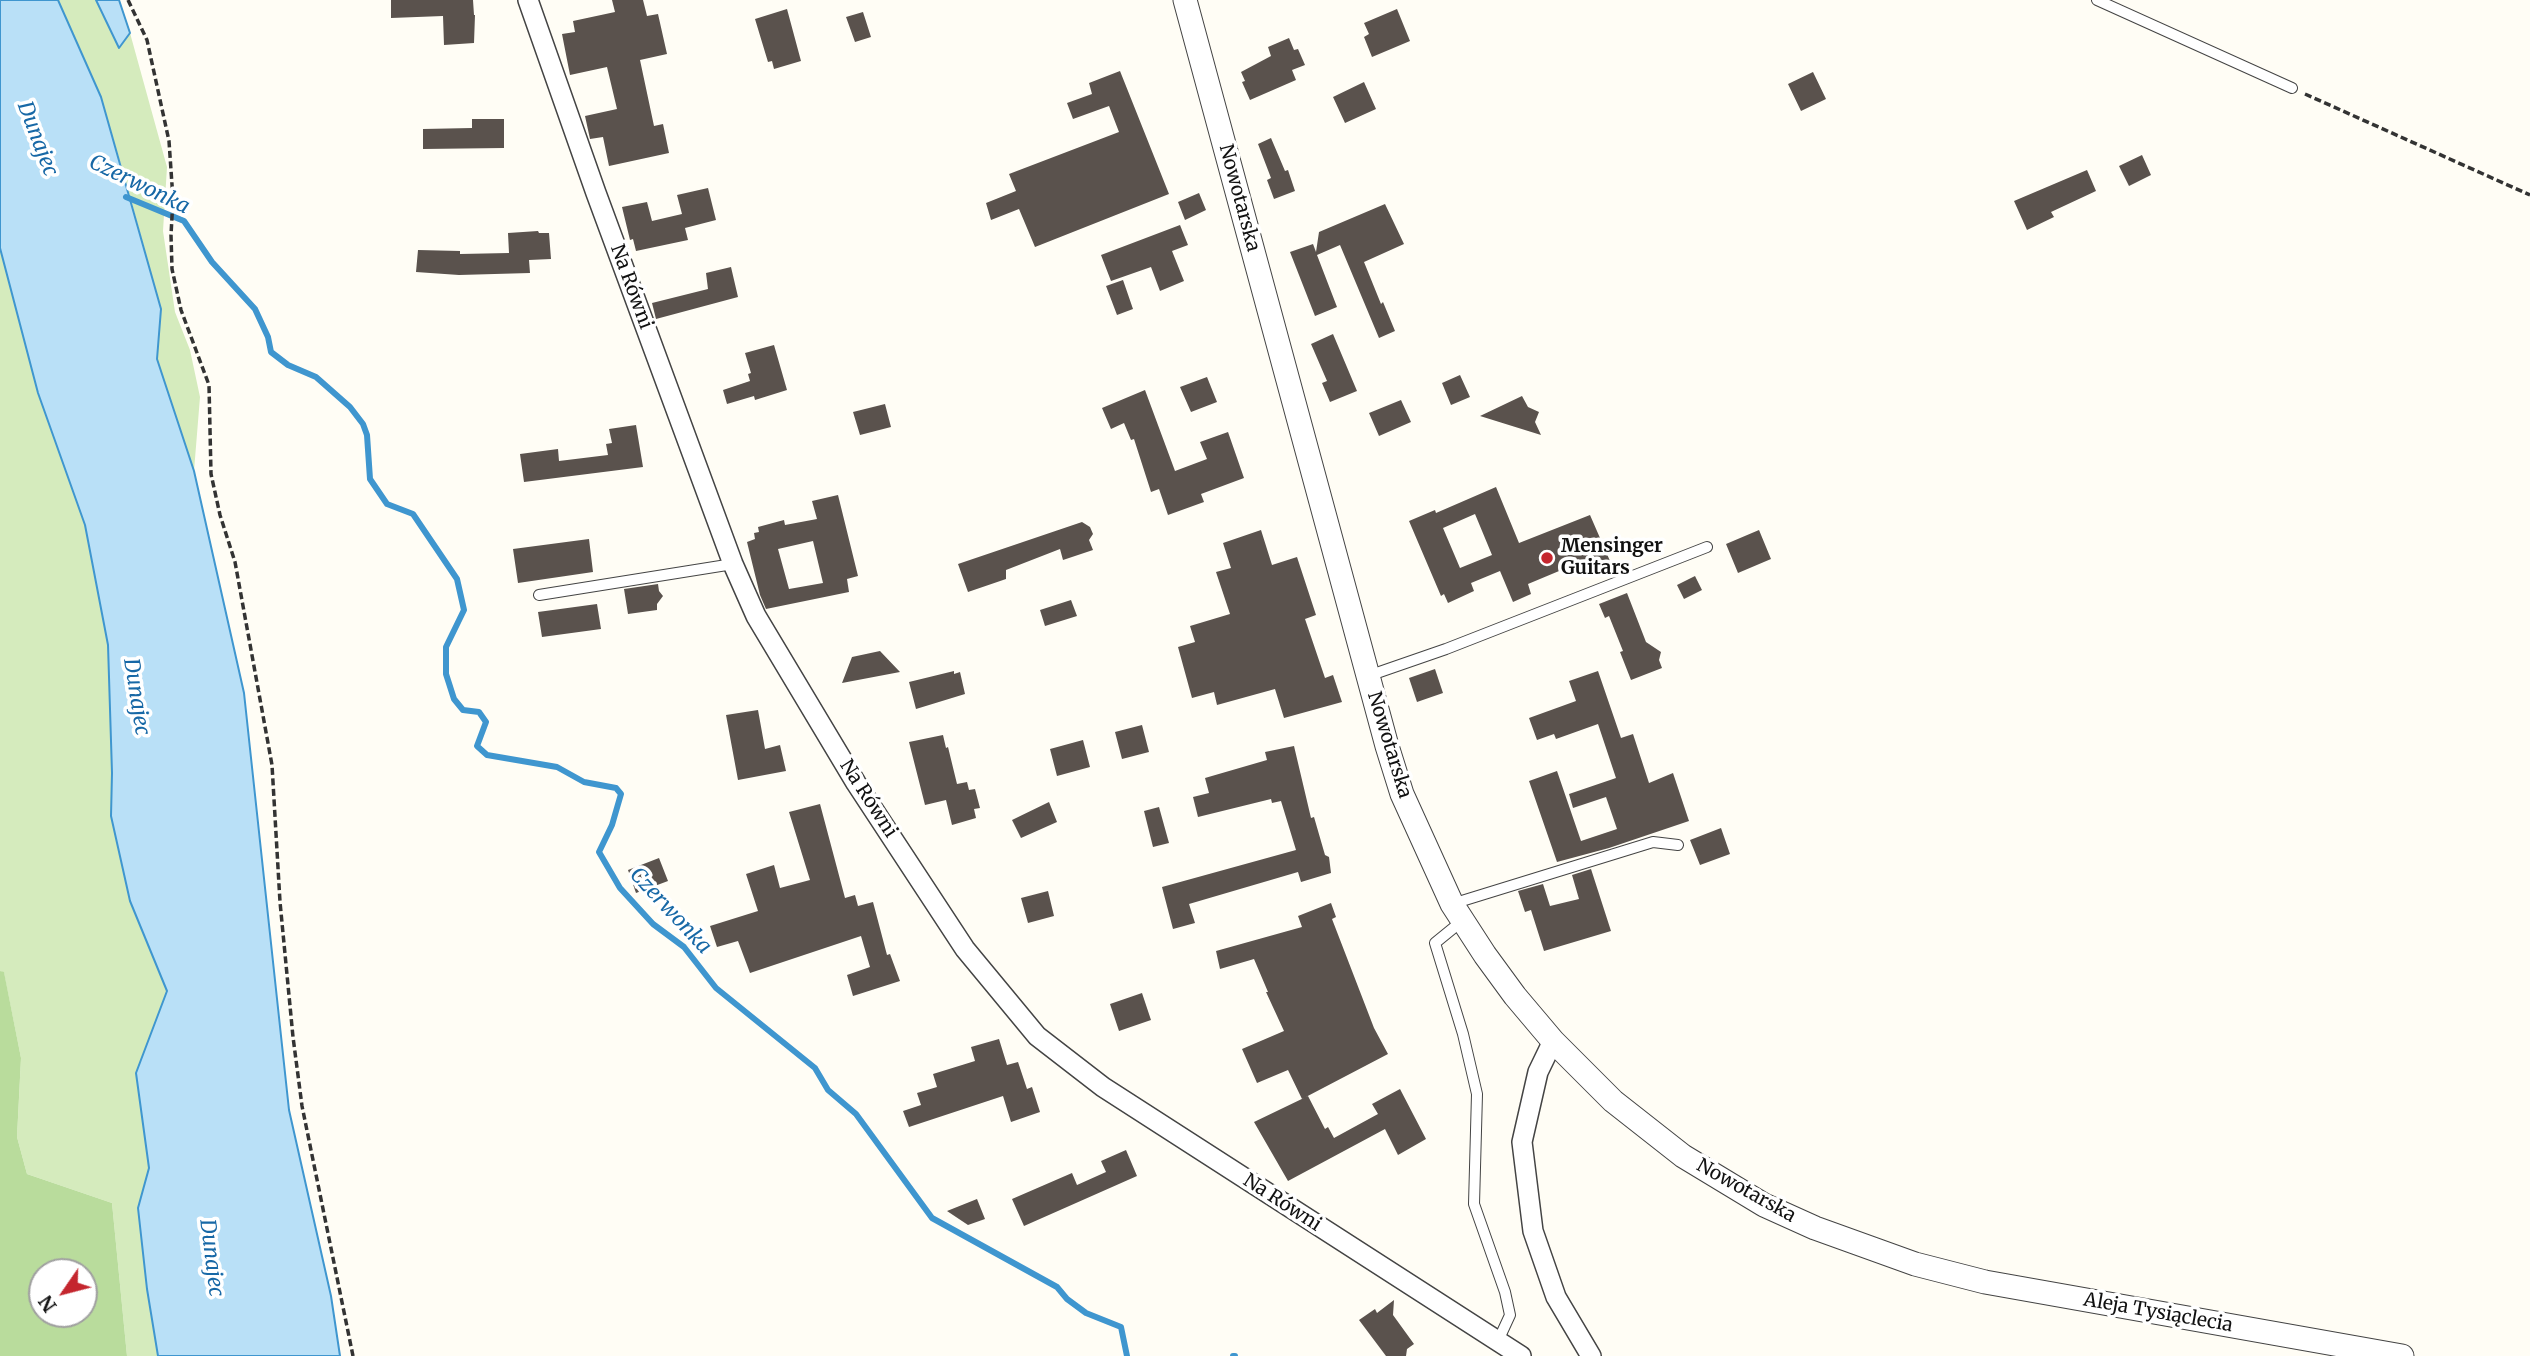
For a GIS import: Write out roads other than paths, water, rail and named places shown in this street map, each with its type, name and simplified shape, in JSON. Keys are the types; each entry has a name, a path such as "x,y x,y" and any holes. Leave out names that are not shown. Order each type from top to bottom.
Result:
{"street":[{"name":"Na Równi","path":"528,0 733,564 756,616 856,783 965,949 1037,1036 1103,1087 1521,1356"},
{"name":"Nowotarska","path":"1185,0 1402,794 1457,912 1515,996 1553,1041 1613,1101 1711,1174 1764,1205 1815,1228 1915,1264"},
{"path":"1553,1041 1538,1072 1522,1142 1533,1231 1556,1297 1591,1356"},
{"name":"Aleja Tysiąclecia","path":"1915,1264 1985,1282 2402,1356"}],"lane":[{"path":"2097,0 2292,88"},
{"path":"1368,676 1447,649 1707,547"},
{"path":"539,595 733,564"},
{"path":"1498,1341 1510,1315 1505,1292 1474,1204 1477,1094 1463,1034 1435,943 1457,912 1653,842 1678,845"}],"water":[{"name":"Dunajec","path":"0,0 58,0 101,97 161,309 157,359 194,471 244,693 289,1110 331,1296 340,1356 158,1356 138,1208 149,1168 136,1073 167,991 130,901 111,816 108,645 85,525 38,393 0,248"},
{"path":"96,0 119,0 130,33 119,48"}],"waterway":[{"name":"Czerwonka","path":"126,197 184,221 212,262 255,309 268,337 271,352 288,365 316,377 350,407 363,424 367,435 370,479 387,504 413,514 457,579 464,610 446,647 446,674 454,699 463,710 479,712 486,722 477,746 487,755 557,767 584,782 616,788 621,794 612,825 599,852 620,888 653,924 684,947 716,988 815,1068 828,1090 856,1114 932,1218 1057,1287 1067,1299 1086,1313 1121,1327 1127,1356"}],"place":[{"name":"Mensinger Guitars","path":"1547,558"}]}
